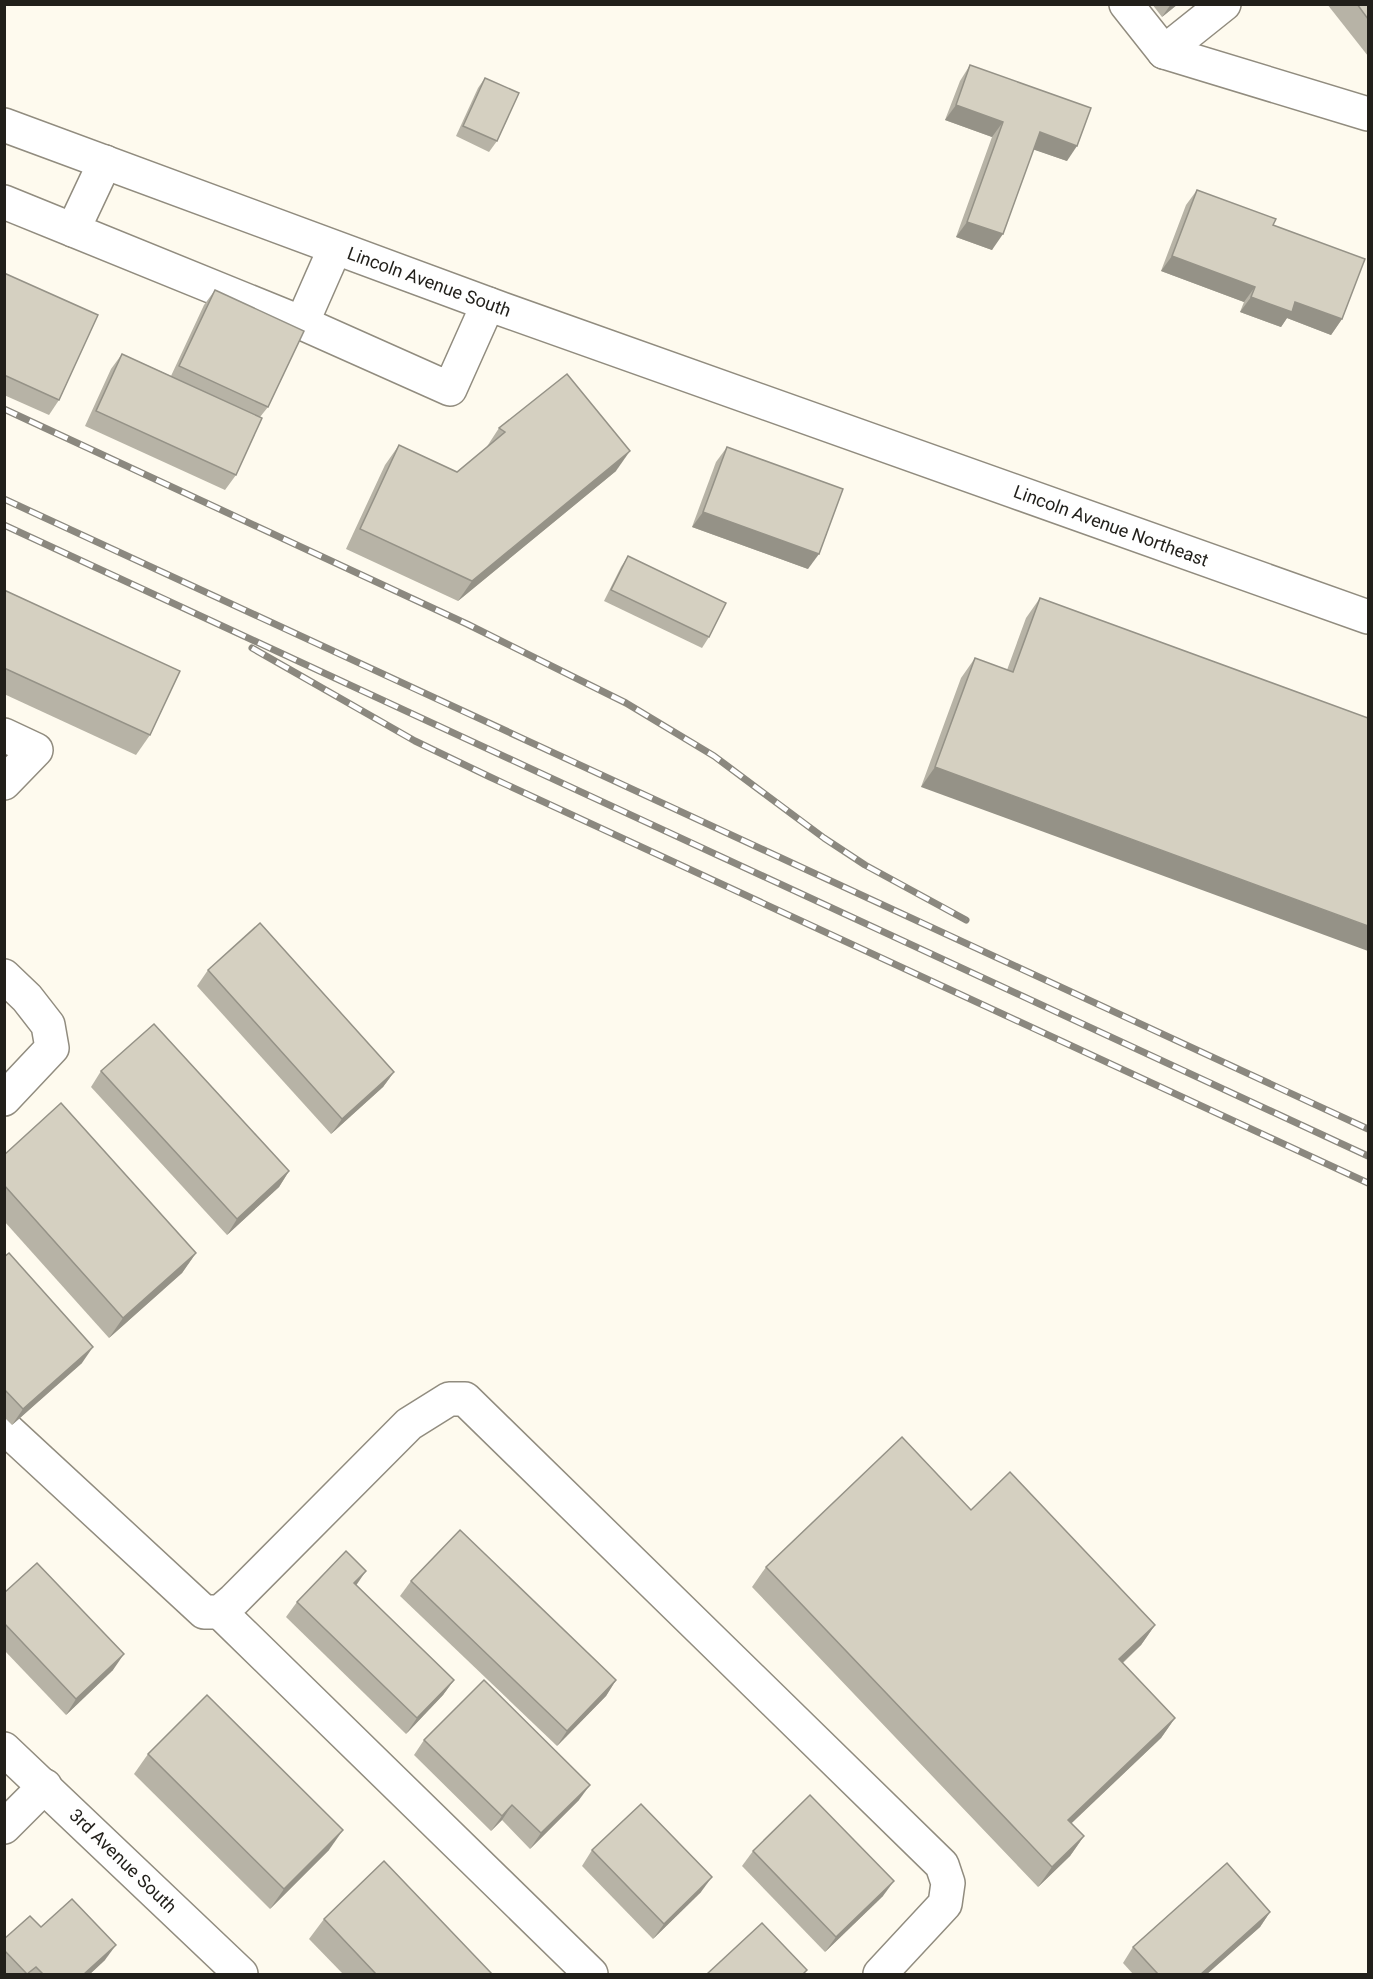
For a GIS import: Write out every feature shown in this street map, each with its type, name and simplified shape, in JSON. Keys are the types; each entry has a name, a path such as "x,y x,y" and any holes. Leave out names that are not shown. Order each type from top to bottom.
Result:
{"street":[{"path":"1126,4 1164,52 1368,114"},
{"path":"1164,52 1224,4"},
{"name":"Lincoln Avenue South","path":"4,125 488,304 854,435"},
{"path":"73,230 105,162"},
{"path":"4,202 302,323 450,389 488,304"},
{"path":"302,323 335,248"},
{"name":"Lincoln Avenue Northeast","path":"854,435 1368,617"},
{"path":"4,735 36,750 4,783"},
{"path":"4,976 27,998 48,1025 52,1048 4,1099"},
{"path":"4,1427 204,1612 220,1612 409,1424 449,1399 465,1399 942,1865 948,1883 945,1904 880,1974"},
{"path":"220,1612 591,1974"},
{"name":"3rd Avenue South","path":"4,1749 241,1974"},
{"path":"4,1827 45,1786"}],"building":[{"path":"1357,4 1368,4 1368,19"},
{"path":"970,65 1091,108 1077,146 1040,132 1003,234 967,222 1003,122 956,105"},
{"path":"485,78 519,93 497,141 463,126"},
{"path":"1197,190 1276,219 1273,225 1365,259 1342,319 1295,302 1292,312 1251,297 1255,287 1172,256"},
{"path":"4,273 98,315 59,400 4,375"},
{"path":"215,290 304,331 268,407 179,366"},
{"path":"122,354 262,418 236,475 96,411"},
{"path":"567,374 630,451 472,581 360,529 399,445 457,472 505,432 499,428"},
{"path":"727,447 843,489 819,554 703,512"},
{"path":"628,556 726,603 709,637 611,590"},
{"path":"4,590 180,671 150,735 4,668"},
{"path":"1040,598 1368,718 1368,926 935,767 975,658 1013,672"},
{"path":"260,923 394,1072 342,1119 208,970"},
{"path":"154,1024 289,1171 237,1219 101,1071"},
{"path":"61,1103 196,1253 123,1318 4,1185 4,1155"},
{"path":"9,1253 93,1347 23,1409 4,1389 4,1257"},
{"path":"902,1437 971,1510 1010,1472 1155,1625 1119,1659 1175,1718 1068,1820 1084,1836 1052,1867 766,1567"},
{"path":"460,1530 616,1680 567,1731 411,1581"},
{"path":"346,1551 366,1571 354,1583 454,1680 417,1718 297,1602"},
{"path":"37,1563 124,1654 76,1699 4,1623 4,1593"},
{"path":"484,1680 590,1785 541,1833 512,1805 502,1816 424,1740"},
{"path":"207,1695 343,1830 284,1889 148,1754"},
{"path":"810,1795 894,1881 836,1937 753,1851"},
{"path":"641,1804 712,1877 664,1924 592,1850"},
{"path":"384,1861 492,1974 376,1974 324,1919"},
{"path":"1227,1863 1270,1912 1201,1974 1158,1974 1133,1947"},
{"path":"72,1899 116,1945 84,1974 43,1974 36,1967 27,1974 4,1950 4,1939 30,1916 41,1927"},
{"path":"762,1923 807,1970 803,1974 707,1974"}],"railway":[{"path":"4,409 467,624 626,703 714,756 824,838 865,865 966,920"},
{"path":"4,499 1368,1129"},
{"path":"4,525 1368,1156"},
{"path":"252,648 415,741 490,777 1368,1183"}]}
